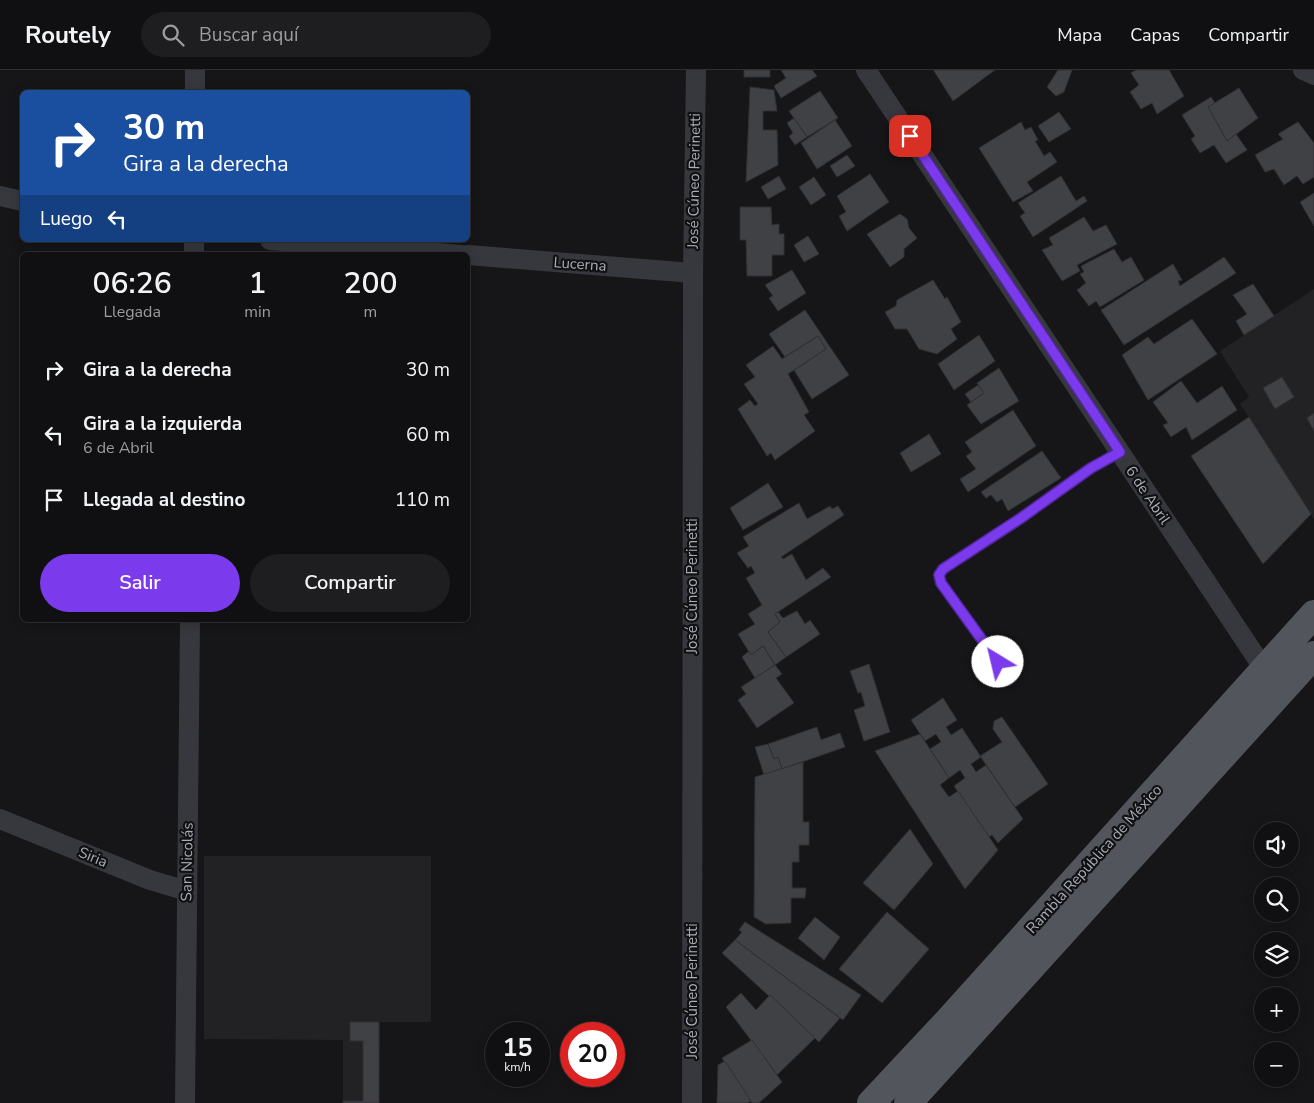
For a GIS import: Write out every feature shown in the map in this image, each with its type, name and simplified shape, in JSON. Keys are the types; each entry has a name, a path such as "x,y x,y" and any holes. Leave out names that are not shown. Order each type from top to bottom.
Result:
{"main road":[{"name":"Rambla República de México","path":"871,1103 979,987 1314,614"},
{"name":"Rambla República de México","path":"908,1103 1048,951 1314,655"}],"street":[{"path":"195,70 195,90"},
{"name":"José Cúneo Perinetti","path":"692,1103 693,273 696,70"},
{"name":"6 de Abril","path":"866,70 1264,669"},
{"path":"1303,70 1314,74"},
{"path":"0,196 20,201"},
{"path":"296,242 424,252"},
{"name":"Lucerna","path":"470,255 693,273"},
{"name":"San Nicolás","path":"185,1103 190,622"},
{"name":"Siria","path":"0,819 150,880 187,892"}],"lane":[{"path":"998,662 941,583 939,575 943,569 1021,518 1091,468 1120,452"}],"shaded area":[{"path":"1314,289 1314,519 1240,404 1249,397 1220,351"},
{"path":"204,856 431,856 431,1022 380,1022 379,1103 343,1103 343,1040 204,1039"}],"building":[{"path":"744,70 770,70 770,77 744,77"},
{"path":"781,70 812,70 817,76 781,98 774,86 786,78"},
{"path":"934,70 995,70 953,101 934,71"},
{"path":"1058,70 1072,70 1064,92 1056,96 1047,87"},
{"path":"1136,70 1169,70 1184,96 1157,114 1152,103 1141,109 1130,92 1139,85 1131,73"},
{"path":"750,87 774,90 777,111 763,111 763,130 777,130 778,165 746,182"},
{"path":"1239,88 1258,118 1227,141 1208,107"},
{"path":"820,91 838,118 807,137 789,111"},
{"path":"1211,97 1215,103 1208,107 1227,141 1236,134 1247,150 1226,163 1214,145 1200,153 1191,139 1195,136 1182,115"},
{"path":"1059,112 1071,129 1049,142 1038,126"},
{"path":"794,118 807,137 795,145 789,136 793,133 787,123"},
{"path":"835,120 852,146 817,169 801,143"},
{"path":"1021,122 1025,130 1031,127 1038,140 1035,141 1044,156 1050,152 1057,162 1027,182 1033,191 1013,202 979,148"},
{"path":"1298,122 1314,143 1314,177 1303,184 1297,176 1284,185 1274,169 1265,172 1255,155 1283,139 1278,134"},
{"path":"847,155 855,166 837,177 830,166"},
{"path":"870,174 889,202 847,231 839,216 846,212 837,196"},
{"path":"779,176 786,189 768,199 761,187"},
{"path":"1061,176 1076,201 1084,196 1087,201 1033,237 1020,216 1025,213 1018,203"},
{"path":"814,177 826,195 811,205 799,187"},
{"path":"1314,193 1314,226 1300,202"},
{"path":"740,207 771,207 772,225 779,224 779,234 784,234 784,255 772,255 772,276 747,276 746,240 740,240"},
{"path":"900,214 907,219 909,228 917,238 904,249 904,257 890,267 867,234"},
{"path":"1084,217 1093,231 1106,225 1117,244 1077,265 1080,271 1062,281 1042,250 1053,245 1049,238"},
{"path":"808,236 819,254 804,262 794,245"},
{"path":"1114,249 1122,262 1131,257 1144,280 1100,307 1096,301 1089,306 1077,290 1086,283 1080,274 1084,272 1081,266"},
{"path":"1224,257 1236,273 1124,345 1101,310 1173,264 1182,280 1178,281 1180,286"},
{"path":"792,270 806,293 778,311 769,298 773,296 765,285"},
{"path":"933,280 945,299 947,297 961,322 951,329 957,339 937,354 919,349 907,329 895,329 885,312 896,306 897,300"},
{"path":"1253,284 1274,316 1244,335 1236,321 1247,314 1233,295"},
{"path":"805,310 849,375 812,399 794,370 826,349 818,336 785,357 769,334"},
{"path":"1192,319 1217,354 1148,400 1122,355 1148,337 1154,344"},
{"path":"979,335 995,361 954,390 938,364"},
{"path":"818,336 826,349 788,374 809,412 804,415 815,431 775,460 771,453 767,456 738,409 750,400 755,406 758,404 744,384 755,377 746,365 773,346 782,359"},
{"path":"999,368 1019,401 981,424 967,405 984,393 977,383"},
{"path":"1282,377 1294,397 1275,409 1263,388"},
{"path":"1181,381 1197,403 1222,386 1237,410 1192,440 1186,427 1171,437 1163,425 1168,423 1153,402"},
{"path":"978,385 984,393 971,402 965,394"},
{"path":"1013,410 1036,446 968,492 960,479 976,469 966,456 972,452 965,442"},
{"path":"1314,413 1314,431 1307,418"},
{"path":"1249,417 1311,514 1263,564 1191,456"},
{"path":"929,434 941,454 911,472 900,453"},
{"path":"1042,451 1061,478 1008,511 1002,499 997,502 991,495 986,498 981,492"},
{"path":"768,483 783,507 743,530 730,508"},
{"path":"799,503 807,519 830,506 832,509 838,506 844,515 781,557 783,559 792,554 806,580 823,568 831,577 775,614 780,622 768,632 786,657 775,665 763,646 751,655 738,634 755,624 748,614 762,605 746,578 755,573 751,566 748,568 737,553 749,546 743,537"},
{"path":"797,611 805,624 810,620 820,634 786,657 768,632 780,622 775,614 778,612 783,618"},
{"path":"763,646 775,665 755,678 742,657 749,651 751,655"},
{"path":"869,664 890,732 864,741 854,710 865,706 861,692 858,693 850,671"},
{"path":"775,665 782,674 776,678 794,703 757,728 738,700 746,694 741,687"},
{"path":"943,698 957,720 946,727 951,735 962,728 981,757 971,764 976,772 986,765 1023,819 998,843 992,835 989,837 954,786 965,778 960,770 949,778 930,749 941,742 936,734 925,741 911,720"},
{"path":"1002,717 1048,784 1015,807 980,756 1002,742 993,729 994,721"},
{"path":"817,727 821,740 840,733 845,747 782,769 778,757 774,759 768,744"},
{"path":"920,734 949,778 940,785 949,797 958,791 998,850 965,889 875,751"},
{"path":"768,744 774,759 778,757 782,769 764,775 755,747"},
{"path":"803,762 803,822 809,822 809,845 799,845 799,862 792,862 792,888 806,888 805,898 791,898 791,923 766,924 754,917 755,777"},
{"path":"910,829 933,864 894,910 863,883"},
{"path":"887,912 929,949 882,1003 839,969"},
{"path":"815,917 840,937 824,960 798,938"},
{"path":"745,922 861,995 843,1020 735,940 742,932 739,930"},
{"path":"735,940 840,1018 819,1042 722,953"},
{"path":"741,993 756,1010 770,995 815,1038 777,1075 726,1007"},
{"path":"350,1022 379,1022 379,1103 343,1103 343,1101 363,1101 363,1041 350,1041"},
{"path":"752,1040 782,1082 759,1103 752,1103 722,1058"},
{"path":"725,1061 751,1101 747,1103 717,1103 718,1065"}],"route":[{"path":"910,136 1120,452 1091,468 1021,518 943,569 939,575 941,583 998,662"}]}
